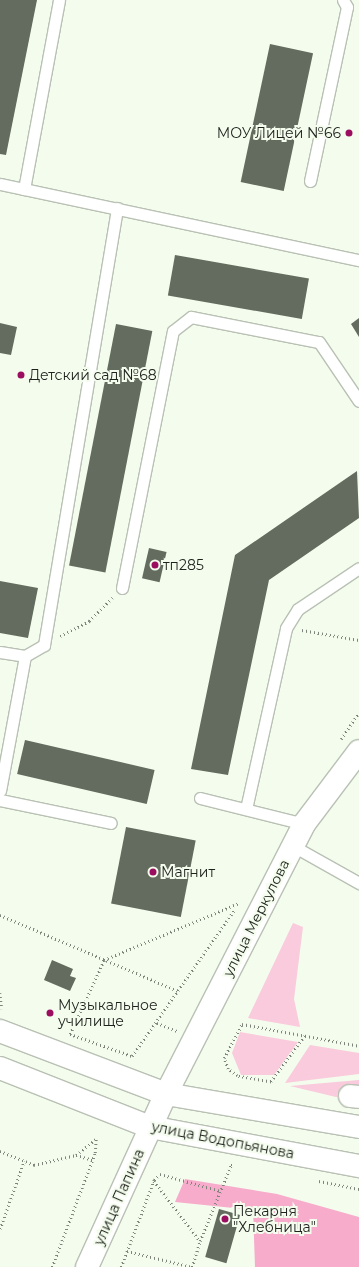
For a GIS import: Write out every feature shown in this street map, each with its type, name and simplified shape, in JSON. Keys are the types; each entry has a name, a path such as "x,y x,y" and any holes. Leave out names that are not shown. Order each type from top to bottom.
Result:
{"main road":[{"name":"улица Меркулова","path":"150,1127 304,824 359,751"},
{"path":"0,1031 166,1094 359,1127"},
{"name":"улица Водопьянова","path":"0,1068 150,1127 359,1166"},
{"name":"улица Папина","path":"87,1267 150,1127"}],"lane":[{"path":"24,189 59,0"},
{"path":"310,181 347,7 343,0"},
{"path":"0,184 359,260"},
{"path":"0,652 25,656 44,644 116,208"},
{"path":"122,588 173,331 191,317 319,342 359,401"},
{"path":"246,809 286,628 298,609 359,568"},
{"path":"0,791 25,656"},
{"path":"200,798 304,824"},
{"path":"0,800 111,823"},
{"path":"293,846 359,883"}],"path":[{"path":"44,644 88,621 122,588"},
{"path":"286,628 359,640"},
{"path":"132,1056 157,1023 244,896"},
{"path":"70,1034 104,960 240,903"},
{"path":"0,915 178,991"},
{"path":"0,993 2,1009"},
{"path":"157,1023 177,1031"},
{"path":"305,1036 271,1082 237,1076 228,1069 224,1058 242,1024 359,1046"},
{"path":"0,1151 34,1165 76,1155 96,1138 93,1160 52,1267"},
{"path":"76,1155 93,1160"},
{"path":"0,1229 24,1161"},
{"path":"126,1251 193,1267 200,1241 231,1165"},
{"path":"122,1267 126,1251 154,1180 160,1174 220,1191"},
{"path":"154,1180 200,1241"}],"shaded area":[{"path":"293,923 303,927 294,999 300,1027 248,1018"},
{"path":"240,1032 298,1042 274,1075 241,1075 232,1053"},
{"path":"310,1045 359,1053 359,1074 285,1083"},
{"path":"359,1080 359,1095 336,1097 290,1086"},
{"path":"185,1179 277,1194 359,1217 359,1267 255,1267 253,1210 175,1202"}],"building":[{"path":"0,0 37,0 6,155 0,154"},
{"path":"270,44 313,53 284,191 241,182"},
{"path":"175,255 309,279 302,319 168,295"},
{"path":"359,318 359,337 351,324"},
{"path":"0,323 17,327 11,355 0,353"},
{"path":"116,324 152,331 105,573 69,565"},
{"path":"357,471 359,518 269,580 228,775 191,769 235,555"},
{"name":"тп285","path":"149,548 167,552 160,582 142,578"},
{"path":"0,581 38,588 28,638 0,633"},
{"path":"25,740 155,770 147,804 17,774"},
{"name":"Магнит","path":"126,827 196,841 181,917 111,904"},
{"path":"52,960 73,969 70,976 76,978 70,991 44,980"},
{"path":"219,1209 240,1215 226,1263 205,1257"}],"place":[{"name":"МОУ Лицей №66","path":"349,133"},
{"name":"Детский сад №68","path":"21,375"},
{"name":"тп285","path":"155,565"},
{"name":"Магнит","path":"153,872"},
{"name":"Музыкальное училище","path":"50,1013"},
{"name":"Пекарня \"Хлебница\"","path":"225,1219"}]}
